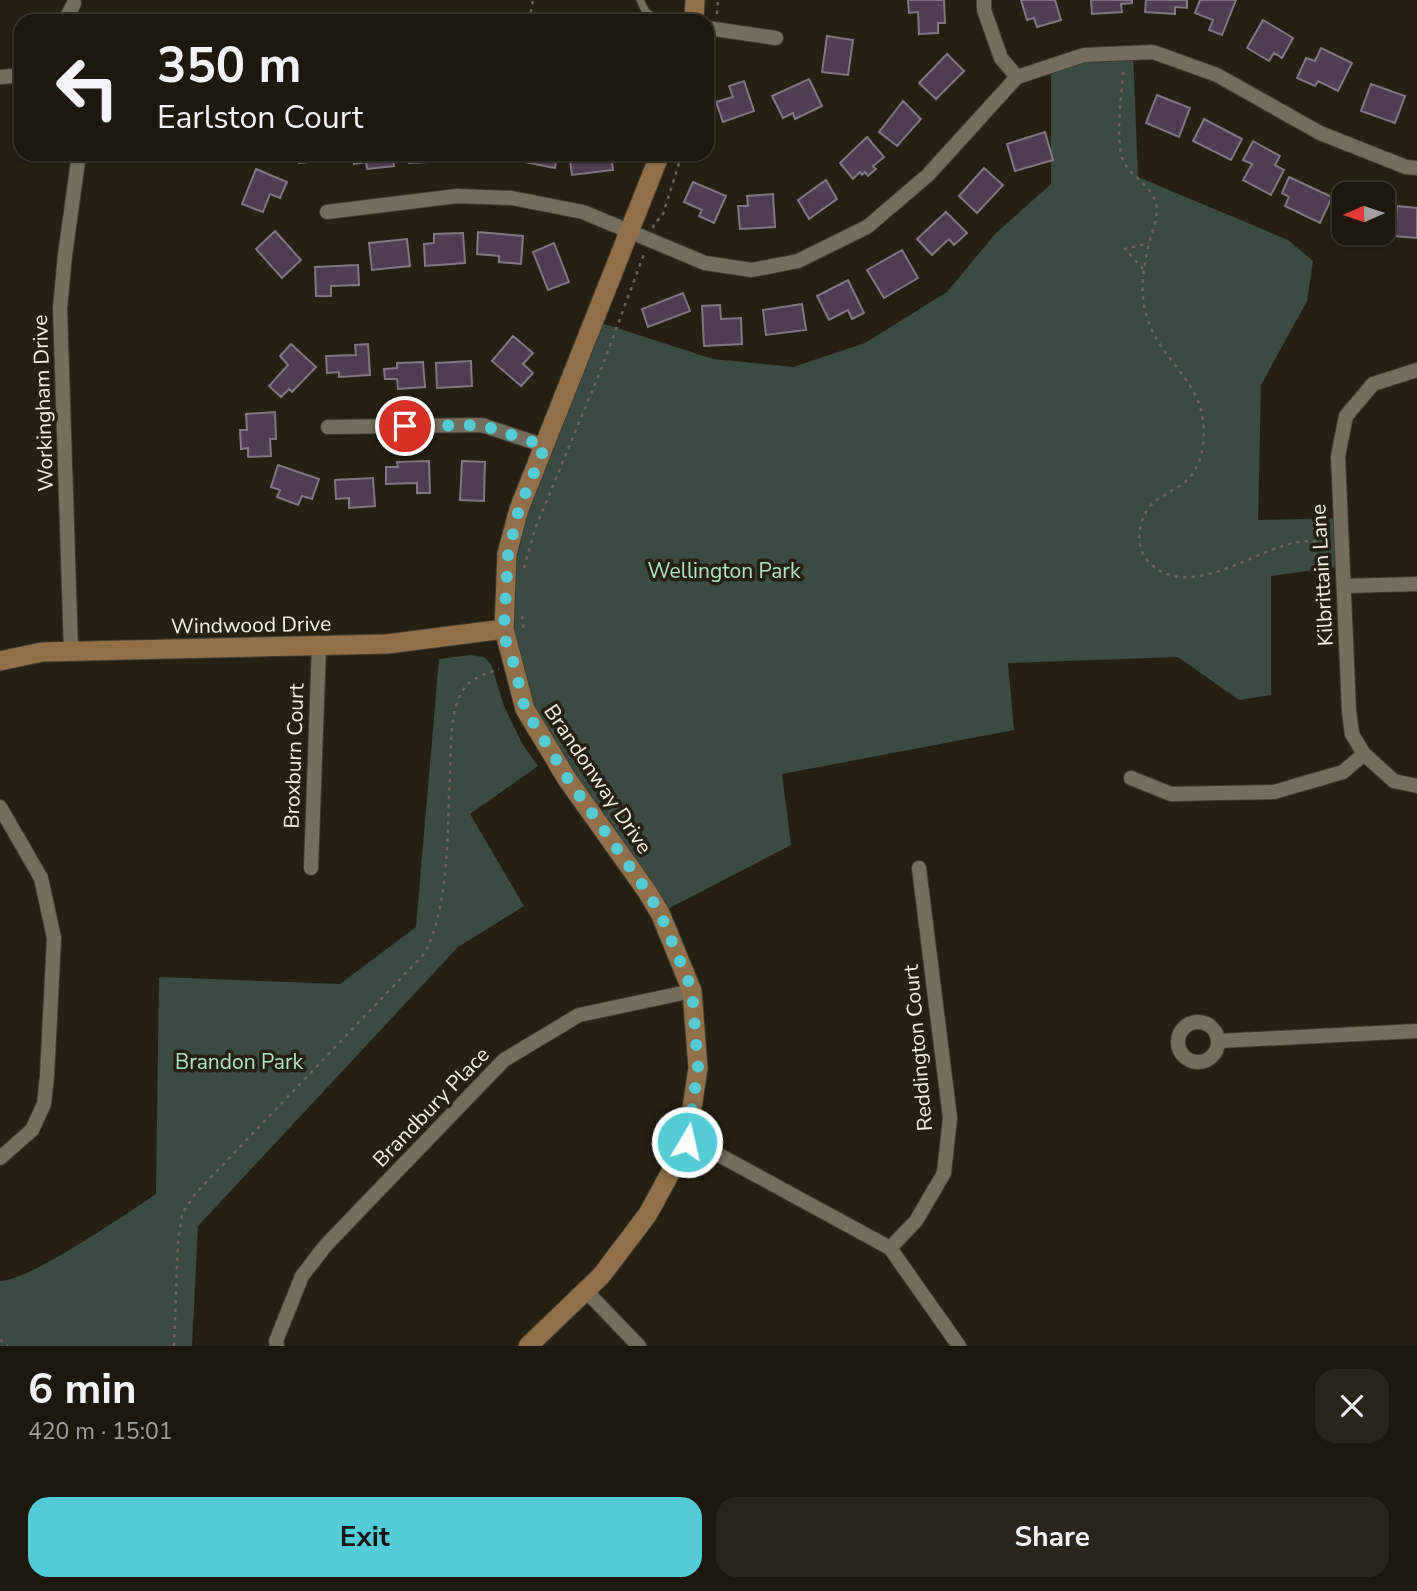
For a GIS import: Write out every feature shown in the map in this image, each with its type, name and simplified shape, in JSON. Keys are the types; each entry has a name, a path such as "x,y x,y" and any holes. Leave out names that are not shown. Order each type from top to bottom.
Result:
{"street":[{"path":"984,0 1001,58 1017,77"},
{"path":"68,14 74,3"},
{"path":"714,29 776,38"},
{"path":"327,212 457,196 512,198 583,212 705,263 752,270 798,261 867,227 929,175 1017,77 1084,55 1153,52 1217,75 1320,133 1406,167 1417,167"},
{"name":"Workingham Drive","path":"71,651 60,308 78,161"},
{"name":"Brandonway Drive","path":"528,1346 587,1292 648,1214 687,1142 698,1068 692,990 660,913 568,779 525,709 504,629 508,554 519,509 640,235 658,161"},
{"name":"Kilbrittain Lane","path":"1417,370 1373,384 1346,415 1338,456 1352,734 1364,754 1394,782 1417,786"},
{"path":"328,427 482,425 545,446"},
{"path":"1344,586 1417,584"},
{"name":"Windwood Drive","path":"0,661 42,652 387,644 504,629"},
{"name":"Broxburn Court","path":"311,868 319,646"},
{"path":"1131,778 1171,794 1274,792 1343,772 1364,754"},
{"path":"0,807 41,878 54,938 44,1104 32,1130 0,1158"},
{"name":"Reddington Court","path":"890,1248 916,1221 944,1173 950,1118 919,868"},
{"name":"Brandbury Place","path":"277,1346 276,1341 302,1276 318,1255 504,1060 579,1016 692,990"},
{"path":"1219,1041 1417,1031"},
{"path":"687,1142 708,1149 890,1248 959,1346"},
{"path":"587,1292 639,1346"}],"path":[{"path":"1123,72 1120,143 1124,162 1151,192 1157,206 1143,269 1142,299 1160,345 1179,370 1202,412 1203,429 1199,461 1189,478 1154,503 1142,521 1139,548 1148,562 1168,575 1187,578 1245,562 1283,545 1300,541 1328,542"},
{"path":"524,569 535,529 602,367 640,235 662,217 680,161"},
{"path":"1143,269 1125,249 1149,243"},
{"path":"522,608 524,635"},
{"path":"174,1346 178,1241 182,1214 195,1194 425,953 434,934 440,905 457,702 467,685 493,671 514,664"},
{"path":"0,1340 8,1346"}],"green space":[{"name":"Wellington Park","path":"1133,53 1138,177 1288,240 1313,261 1307,301 1261,385 1258,520 1341,518 1343,566 1271,576 1271,695 1239,700 1178,657 1008,663 1014,730 782,774 791,845 660,913 525,709 506,642 507,554 595,321 713,359 793,367 865,343 947,292 996,233 1051,184 1051,66"},
{"name":"Brandon Park","path":"470,655 483,657 491,664 504,706 523,745 538,766 470,814 524,906 458,947 198,1226 192,1346 0,1346 0,1281 32,1271 54,1259 156,1194 159,977 340,984 416,927 439,659"}],"building":[{"path":"908,0 944,0 945,23 938,23 938,33 919,34 918,12 909,13"},
{"path":"1021,0 1055,0 1061,20 1037,27 1034,18 1027,20"},
{"path":"1091,0 1132,0 1132,3 1121,4 1122,12 1092,14"},
{"path":"1146,0 1187,0 1187,8 1175,7 1175,14 1145,12"},
{"path":"1200,0 1236,0 1222,35 1209,30 1213,20 1195,13"},
{"path":"1263,20 1293,38 1282,58 1274,53 1269,61 1247,48"},
{"path":"827,36 853,40 848,75 822,72"},
{"path":"1321,48 1352,63 1338,91 1318,81 1315,86 1297,78 1306,58 1315,61"},
{"path":"947,54 964,71 936,99 919,83"},
{"path":"809,79 822,106 795,119 793,113 783,118 772,96"},
{"path":"744,81 754,111 723,122 716,102 733,97 729,86"},
{"path":"1371,84 1405,96 1395,123 1361,111"},
{"path":"1157,95 1190,108 1179,137 1146,123"},
{"path":"903,101 921,119 897,146 879,132"},
{"path":"1204,119 1242,139 1231,160 1193,141"},
{"path":"1045,132 1053,160 1015,171 1007,144"},
{"path":"867,137 884,157 873,166 876,169 868,176 865,172 862,175 860,172 853,179 840,163"},
{"path":"1253,141 1280,156 1275,165 1284,170 1271,195 1243,180 1252,164 1243,160"},
{"path":"354,161 394,161 394,166 367,169 366,162 354,164"},
{"path":"409,161 450,161 409,163"},
{"path":"519,161 556,161 555,168"},
{"path":"570,161 612,161 613,170 572,175"},
{"path":"984,168 1003,185 977,213 959,196"},
{"path":"256,169 287,182 280,198 270,194 263,212 242,204"},
{"path":"1289,177 1332,197 1320,223 1285,206 1289,197 1282,193"},
{"path":"826,180 837,199 809,219 798,200"},
{"path":"693,182 726,196 714,223 699,216 702,210 684,202"},
{"path":"773,194 775,227 740,229 738,206 748,206 747,196"},
{"path":"1397,206 1417,208 1417,238 1395,236"},
{"path":"946,212 967,233 954,245 949,239 932,255 917,239"},
{"path":"275,231 301,260 282,278 256,249"},
{"path":"478,232 523,236 521,264 499,262 499,256 477,254"},
{"path":"463,233 465,263 425,266 424,244 434,243 434,234"},
{"path":"407,239 410,266 372,270 369,243"},
{"path":"554,243 569,282 548,290 533,252"},
{"path":"902,250 918,278 884,298 867,270"},
{"path":"358,265 359,285 331,286 331,296 316,296 315,267"},
{"path":"848,280 864,313 852,319 848,310 829,320 817,296"},
{"path":"683,293 690,311 648,327 642,309"},
{"path":"802,304 806,330 766,335 763,310"},
{"path":"720,305 721,319 741,318 742,344 704,346 702,306"},
{"path":"513,336 533,353 523,364 533,373 521,386 492,361"},
{"path":"291,344 316,367 292,392 289,389 281,397 269,386 288,365 280,356"},
{"path":"368,344 370,375 339,377 339,372 327,373 326,356 356,355 355,345"},
{"path":"471,361 472,386 437,388 436,363"},
{"path":"423,362 425,387 398,389 397,379 385,379 384,369 397,368 397,363"},
{"path":"275,412 276,439 270,439 271,456 248,457 248,448 241,449 240,430 247,430 246,414"},
{"path":"429,461 430,493 417,493 417,483 386,484 386,467 398,467 397,462"},
{"path":"462,461 485,462 484,501 460,500"},
{"path":"278,465 319,479 312,499 302,496 298,505 277,497 280,490 271,487"},
{"path":"373,478 375,506 349,508 349,498 336,499 335,480"}],"route":[{"path":"405,426 482,425 545,446 519,509 508,554 504,629 506,642 525,709 568,779 660,913 692,990 698,1068 687,1142"}]}
